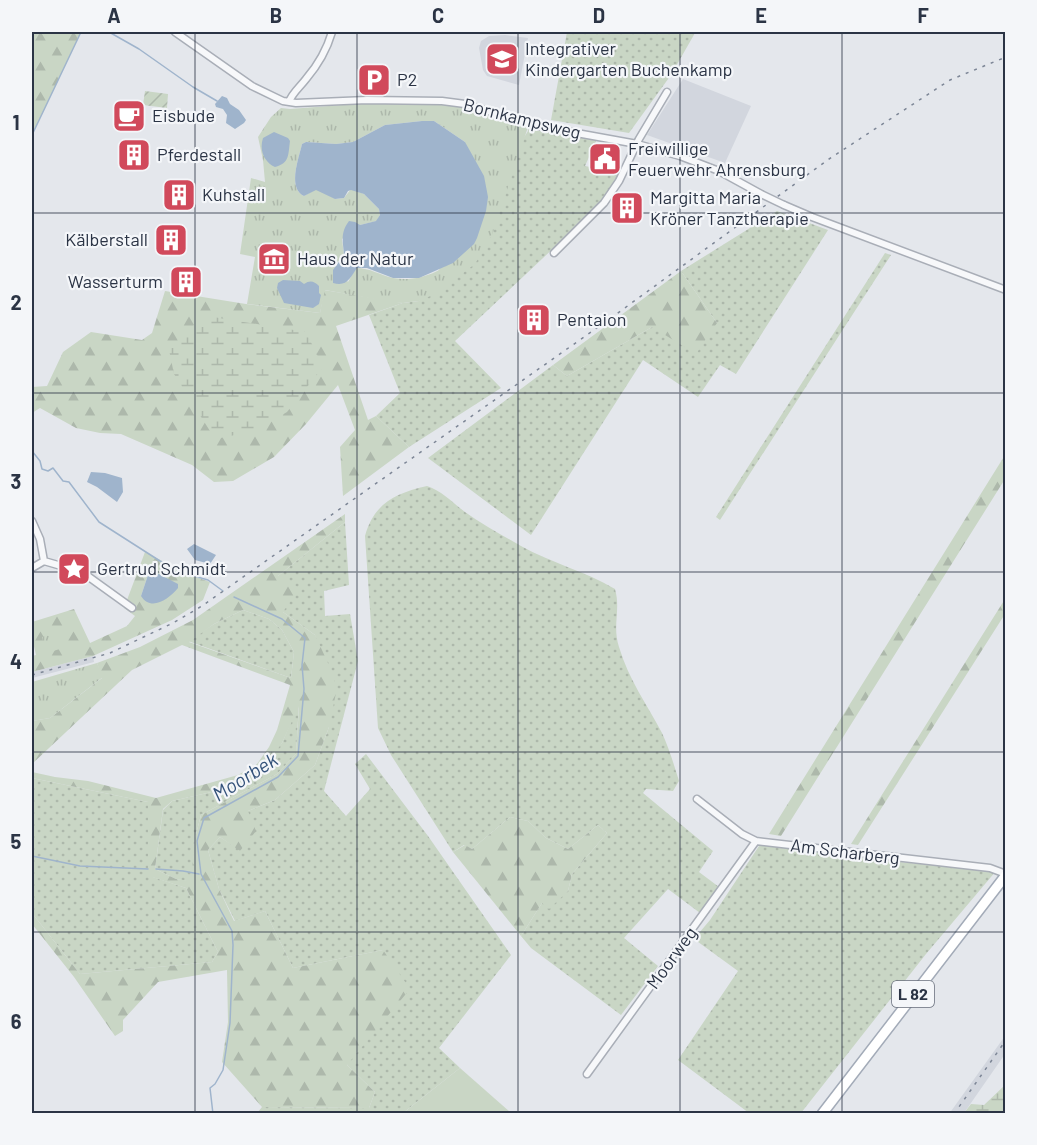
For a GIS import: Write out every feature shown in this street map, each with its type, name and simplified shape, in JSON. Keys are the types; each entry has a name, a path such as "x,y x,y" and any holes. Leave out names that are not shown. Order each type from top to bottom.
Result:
{"main road":[{"name":"L 82","path":"822,1113 1005,874"}],"street":[{"name":"Bornkampsweg","path":"175,32 252,86 289,102 308,104 367,100 454,102 538,126 637,144 680,156 719,171 812,217 1005,290"},
{"path":"289,102 291,96 315,68 332,32"},
{"path":"554,253 604,203 619,182 637,144 667,92"},
{"path":"32,521 40,539 44,561"},
{"path":"32,568 44,561 82,572 132,608"},
{"name":"Am Scharberg","path":"696,798 742,834 756,841 990,868 1005,874"},
{"name":"Moorweg","path":"588,1074 756,841"}],"shaded area":[{"name":"Integrativer Kindergarten Buchenkamp","path":"505,35 528,38 519,85 487,76 483,70 479,48 481,41 489,36"},
{"path":"683,79 751,106 725,163 647,135"},
{"path":"93,656 94,662 32,678 32,672"},
{"path":"1005,1036 1005,1054 964,1113 949,1114"}],"green space":[{"path":"32,32 81,32 32,135"},
{"path":"567,32 695,33 671,75 629,133 551,120"},
{"path":"145,91 168,94 167,108 143,105"},
{"path":"368,103 453,105 474,109 528,127 492,235 475,264 435,294 419,301 391,302 325,290 320,313 247,304 255,257 240,254 251,178 265,182 258,137 271,117 281,108","holes":["434,121 465,142 474,244 447,266 427,275 405,279 393,278 356,268 348,282 336,264 344,255 342,239 360,225 377,221 380,215 379,209 364,194 351,189 344,198 336,199 316,189 304,196 299,192 295,172 302,144 306,142 336,144 353,142 385,125"]},
{"path":"528,127 597,139 585,166 621,173 595,209 455,341 501,388 409,447 376,416 400,393 369,315 403,303 419,301 528,131"},
{"path":"777,211 828,230 736,374 720,365 698,397 643,360 531,535 428,458 553,365 567,376 652,327 717,323 681,271"},
{"path":"885,253 891,255 720,520 716,517"},
{"path":"681,271 717,323 696,354 652,327 567,376 553,365"},
{"path":"324,290 403,303 336,326 368,420 376,416 409,447 343,496 340,447 355,430 338,385 306,424 274,457 233,481 214,482 192,465 121,434 76,428 40,408 32,413 32,387 47,386 63,352 91,332 142,340 152,333 165,291 320,313"},
{"path":"207,316 306,332 323,367 287,412 255,431 215,439 174,374 169,350 190,328"},
{"path":"1005,455 1005,479 781,836 769,834"},
{"path":"427,486 521,546 615,589 617,597 616,632 623,659 662,733 679,781 673,791 646,789 643,793 713,851 699,872 719,887 700,913 668,889 624,938 658,966 621,1015 531,948 521,936 542,903 568,891 572,874 607,833 598,825 568,849 546,838 528,821 510,817 472,849 464,845 453,852 391,755 378,728 365,536 374,515 388,501 406,492"},
{"path":"345,514 345,522 278,576 299,588 283,612 315,635 334,676 336,693 329,727 315,765 275,800 248,811 256,831 240,851 220,837 208,850 219,889 234,921 265,911 293,968 383,950 410,989 347,1065 375,1092 369,1108 262,1107 222,1062 228,1022 227,970 158,982 123,1020 123,1031 115,1036 74,977 32,924 32,913 80,974 212,962 218,952 186,888 152,877 146,872 148,869 148,802 32,778 32,772 88,781 156,798 238,775 257,764 277,730 290,685 182,645 132,670 32,764 32,721 50,718 102,678 97,663 140,647 193,620","holes":["243,610 269,619 282,630 294,652 291,678 189,642 214,624","299,706 296,754 277,774 201,815 195,838 191,881 176,879 155,869 163,809 172,801 238,786 262,772 282,743"]},
{"path":"345,522 349,585 324,591 325,616 350,614 358,661 324,791 346,816 370,789 355,764 366,754 428,836 511,955 439,1048 460,1068 403,1113 257,1113 262,1107 369,1108 375,1092 347,1065 383,950 293,968 265,911 235,921 219,889 208,850 220,837 240,850 248,811 275,800 315,765 329,727 315,635 283,612 278,576"},
{"path":"145,552 187,574 210,582 203,600 172,620 93,656 32,672 32,656 36,655 32,638 32,622 74,609 90,643 127,626 135,616 124,608","holes":["148,575 173,593 141,596"]},
{"path":"1005,599 1005,614 858,845 851,844"},
{"path":"243,610 269,619 282,630 294,652 291,678 188,641 214,624"},
{"path":"63,631 67,647 46,653 42,637"},
{"path":"97,663 103,677 50,718 32,721 32,682"},
{"path":"299,703 296,754 277,774 201,815 195,838 192,882 176,879 155,869 163,810 172,801 238,786 282,743"},
{"path":"32,778 148,802 148,869 153,877 186,888 218,952 212,962 80,974 32,913"},
{"path":"510,817 528,821 546,838 568,849 598,825 607,833 572,874 568,891 549,909 542,903 521,936 453,852 465,845 472,849"},
{"path":"761,843 889,861 996,871 926,954 801,1113 749,1113 678,1060 738,971 694,939 710,920"},
{"path":"460,1068 511,1113 403,1113"},
{"path":"1005,1085 1005,1113 964,1113 971,1104 984,1105"}],"water":[{"path":"222,96 239,110 246,120 235,129 226,123 227,115 223,109 216,107 215,104"},
{"path":"434,121 465,142 484,176 488,197 486,211 474,244 453,263 419,278 393,278 367,268 357,268 345,283 333,283 333,270 344,255 343,237 346,225 349,221 360,225 376,221 380,215 379,209 364,194 351,190 344,198 335,199 316,190 304,196 299,192 295,172 302,144 306,142 336,144 353,142 385,125"},
{"path":"274,132 290,141 286,161 275,167 265,159 262,151 263,138"},
{"path":"283,280 300,281 304,284 315,283 319,286 321,295 319,304 313,308 284,303 277,288 278,283"},
{"path":"91,472 122,478 123,492 117,502 87,482"},
{"path":"194,544 216,555 210,564 195,560 187,549"},
{"path":"157,573 178,584 178,588 165,600 150,603 141,596 148,575"}],"waterway":[{"name":"Moorbek","path":"32,135 81,32"},
{"path":"109,32 139,49 217,101"},
{"name":"Moorbek","path":"32,451 40,461 42,469 48,471 53,468 63,481 69,482 99,522 160,561 187,574 208,580 223,591"},
{"name":"Moorbek","path":"213,1114 210,1088 223,1070 230,1023 233,945 232,931 201,874 197,841 204,818 278,777 298,756 304,689 302,665 305,638 282,619 234,597"},
{"path":"32,856 80,866 148,869"},
{"path":"156,869 199,874"}],"railway":[{"path":"32,675 110,653 173,623 202,606 611,318 829,159 950,80 1006,57"},
{"path":"954,1114 1006,1040"}],"place":[{"name":"Integrativer Kindergarten Buchenkamp","path":"502,59"},
{"name":"P2","path":"374,80"},
{"name":"Eisbude","path":"129,116"},
{"name":"Pferdestall","path":"134,155"},
{"name":"Freiwillige Feuerwehr Ahrensburg","path":"605,159"},
{"name":"Kuhstall","path":"179,195"},
{"name":"Margitta Maria Kröner Tanztherapie","path":"627,208"},
{"name":"Kälberstall","path":"171,240"},
{"name":"Haus der Natur","path":"274,259"},
{"name":"Wasserturm","path":"186,282"},
{"name":"Pentaion","path":"534,320"},
{"name":"Gertrud Schmidt","path":"74,569"}]}
